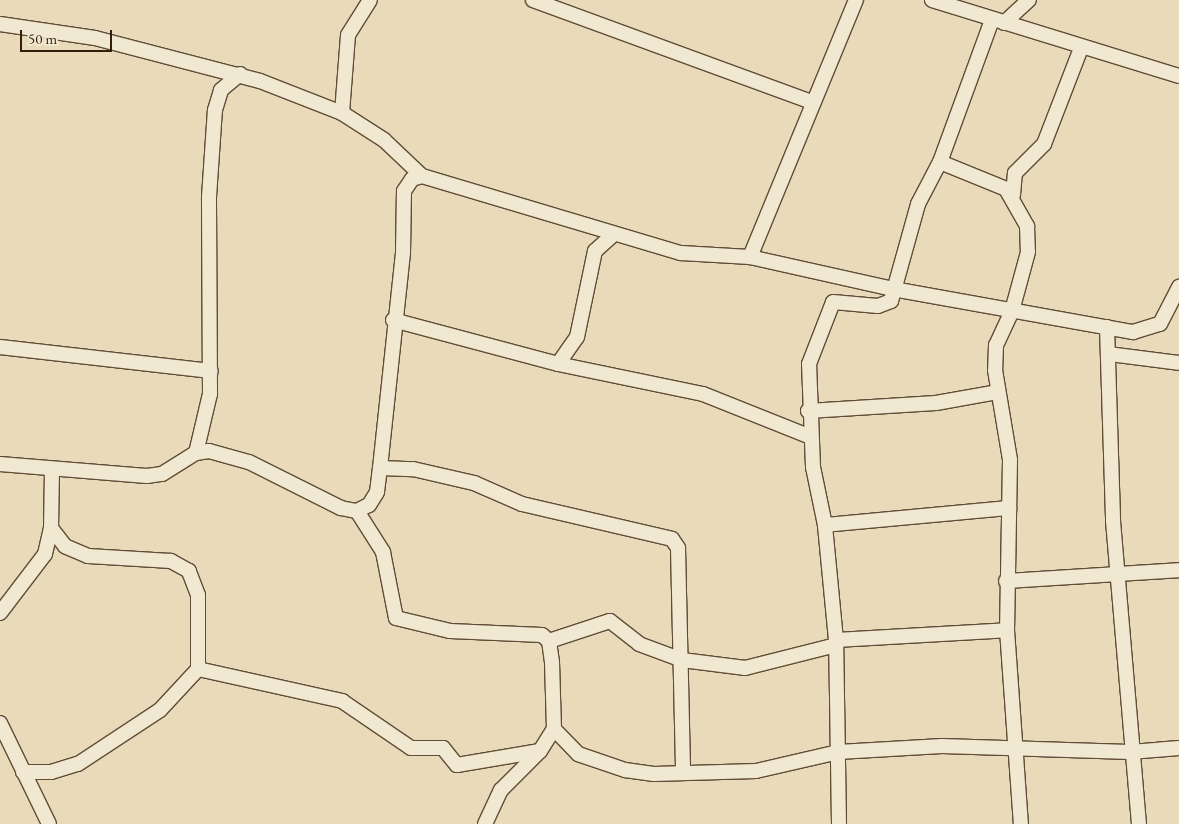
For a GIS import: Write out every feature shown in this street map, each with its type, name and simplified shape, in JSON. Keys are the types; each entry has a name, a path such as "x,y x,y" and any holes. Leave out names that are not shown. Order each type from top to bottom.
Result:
{"street":[{"path":"342,114 348,35 370,0"},
{"path":"533,0 812,102"},
{"path":"750,257 812,102 856,0"},
{"path":"932,0 1081,48 1179,76"},
{"path":"839,824 836,643 824,525 817,500 808,411 809,364 827,309 839,300 886,304 893,289 918,204 940,162 998,21 1029,0"},
{"path":"0,24 96,38 240,74 342,114 384,140 422,176 613,235 680,253 750,257 893,289 1133,332 1160,324 1179,286"},
{"path":"1021,824 1007,630 1006,581 1010,460 997,392 996,345 1012,311 1028,252 1028,226 1013,195 1015,172 1044,144 1081,48"},
{"path":"0,464 52,470 148,476 180,466 196,453 211,372 209,214 215,110 221,90 240,74"},
{"path":"940,162 1013,195"},
{"path":"357,512 369,505 377,492 393,320 403,253 404,191 412,179 422,176"},
{"path":"558,364 577,337 595,251 613,235"},
{"path":"393,320 558,364 703,394 811,437"},
{"path":"1107,327 1117,572 1130,752 1138,824"},
{"path":"0,347 211,372"},
{"path":"1109,354 1179,363"},
{"path":"808,411 936,403 997,392"},
{"path":"196,453 229,455 357,512 383,552 396,618 450,631 528,632 549,641 610,622 639,644 682,660 745,668 836,643 1007,630"},
{"path":"380,468 413,469 474,483 522,504 672,539 678,548 682,660 683,773"},
{"path":"0,613 45,554 51,528 52,470"},
{"path":"824,525 1009,508"},
{"path":"23,772 51,772 78,764 160,710 198,669 198,594 181,563 88,556 65,546 51,528"},
{"path":"1006,581 1117,572 1179,570"},
{"path":"549,641 554,729 568,748 595,761 644,772 756,771 838,752 1016,747 1130,752 1179,748"},
{"path":"198,669 342,701 411,748 443,748 457,765 540,751"},
{"path":"0,723 49,824"},
{"path":"485,824 501,790 540,751 554,729"}]}
